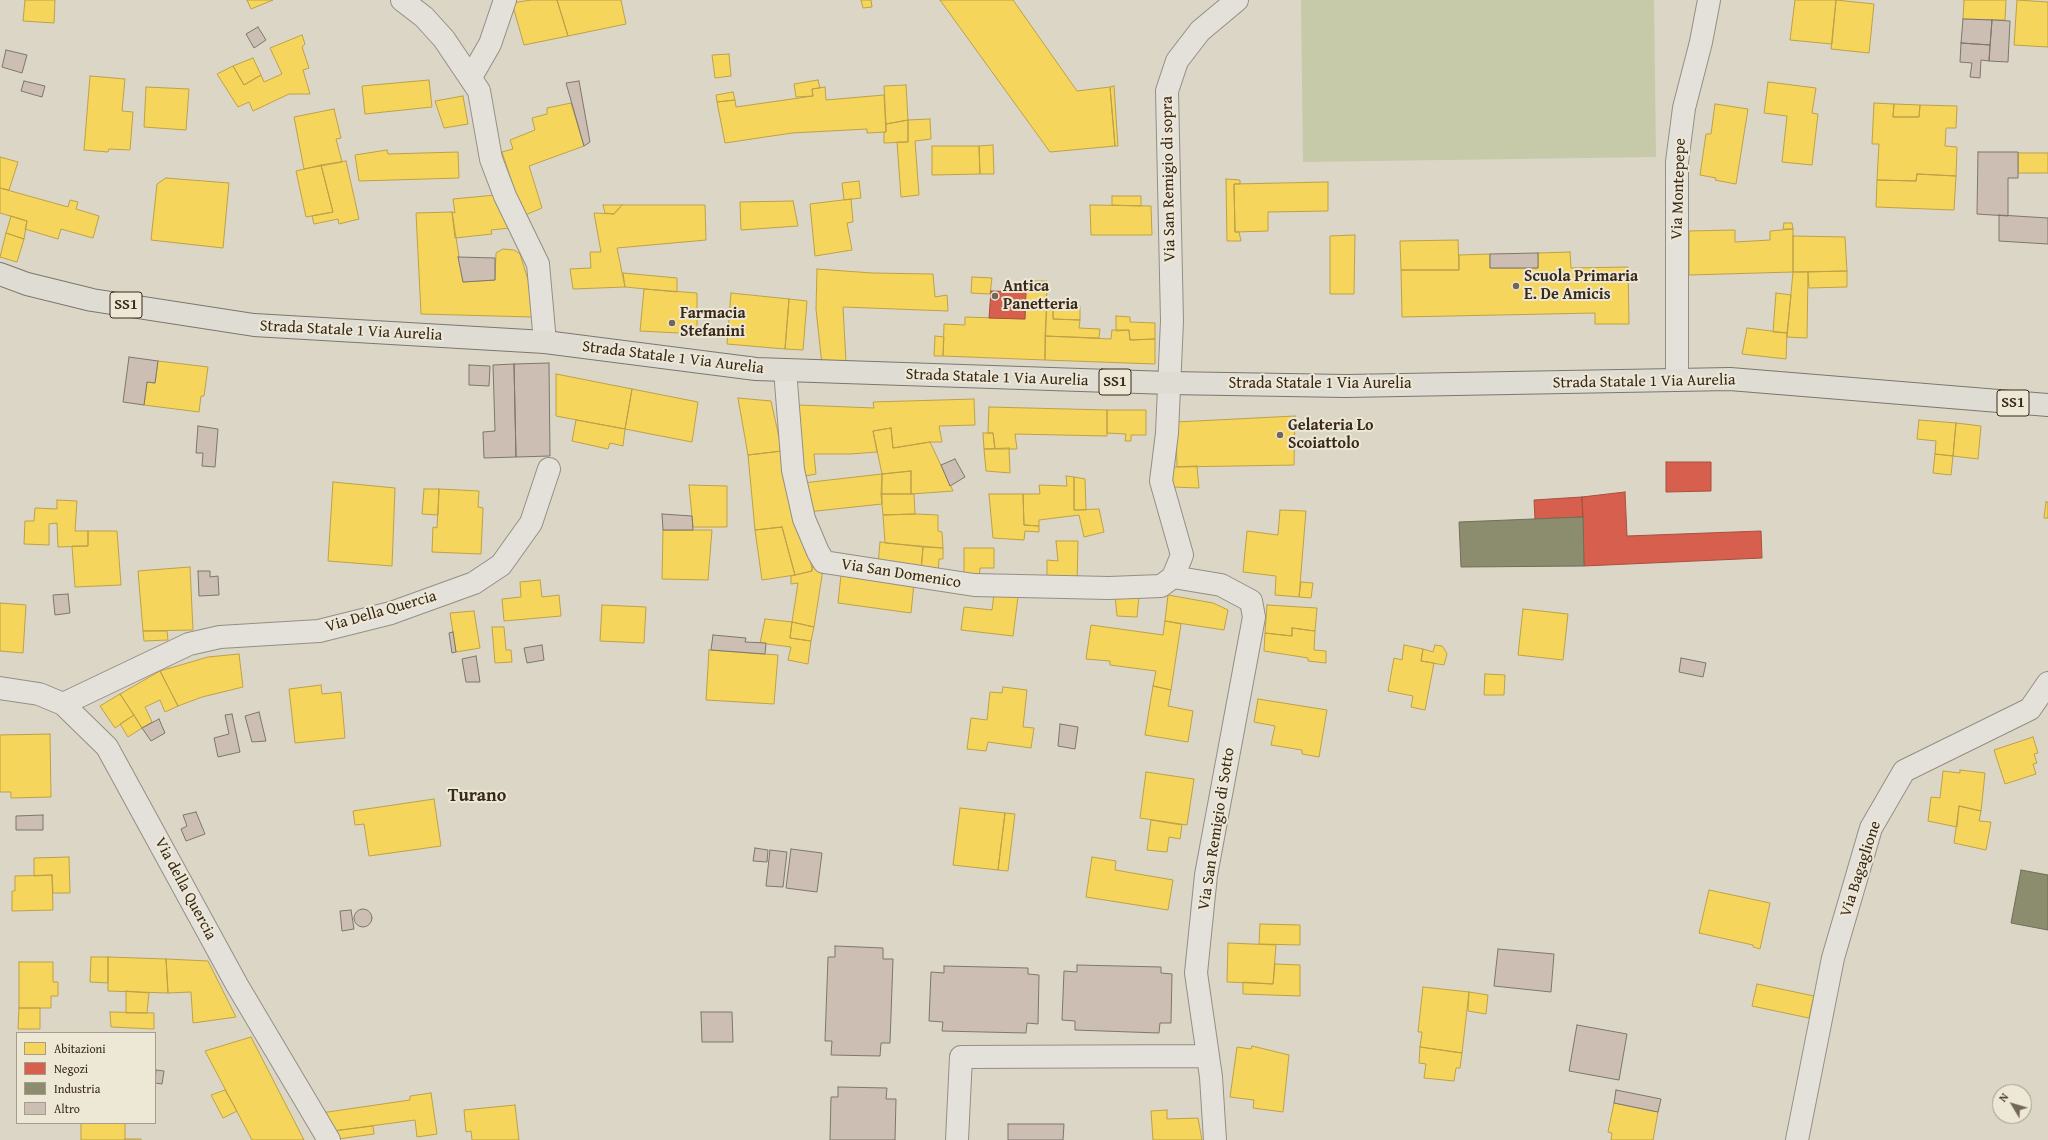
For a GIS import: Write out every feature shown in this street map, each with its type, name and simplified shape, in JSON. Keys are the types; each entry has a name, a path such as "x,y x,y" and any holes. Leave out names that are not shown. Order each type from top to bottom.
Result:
{"main road":[{"name":"Strada Statale 1 Via Aurelia","path":"0,274 27,284 92,300 254,325 545,342 756,369 1169,383 1346,386 1730,379 2048,405"}],"street":[{"path":"402,0 424,17 444,39 479,91 490,160 505,196 538,264 545,342"},
{"path":"471,77 490,44 505,0"},
{"name":"Via San Remigio di sopra","path":"1169,383 1172,314 1168,90 1177,61 1200,32 1237,0"},
{"name":"Via Montepepe","path":"1676,380 1677,162 1684,108 1701,42 1709,0"},
{"name":"Via San Domenico","path":"784,370 793,470 804,519 818,552 824,562 974,584 1080,587 1161,586 1173,577"},
{"path":"1169,383 1167,433 1161,481 1182,555 1173,577"},
{"name":"Via Della Quercia","path":"63,704 189,644 220,637 319,631 391,613 474,583 501,565 531,523 549,469"},
{"name":"Via San Remigio di Sotto","path":"1173,577 1221,585 1251,601 1254,617 1206,875 1196,973 1208,1056 1215,1140"},
{"name":"Via Bagaglione","path":"1797,1140 1833,958 1871,828 1904,771 2030,709 2048,683"},
{"name":"Via della Quercia","path":"0,688 39,694 63,704 107,747 115,759 237,984 328,1140"},
{"path":"957,1140 961,1057 1208,1056"}],"green space":[{"path":"1301,0 1654,0 1656,157 1303,162"}],"building: Abitazioni":[{"path":"25,0 55,0 54,23 23,21"},
{"path":"247,0 273,0 251,9"},
{"path":"531,0 557,0 568,36 524,45 512,3"},
{"path":"557,0 621,0 626,24 568,36"},
{"path":"861,0 871,0 872,7 863,8"},
{"path":"940,0 1013,0 1077,91 1110,87 1115,146 1050,152"},
{"path":"1795,0 1836,0 1832,44 1790,40"},
{"path":"1836,0 1874,4 1869,53 1831,49"},
{"path":"1964,0 2006,0 2005,20 1963,19"},
{"path":"2017,0 2048,2 2048,47 2014,45"},
{"path":"302,35 305,44 302,47 309,68 303,70 310,94 289,94 253,111 249,102 238,107 217,74 233,66 244,85 261,75 264,82 282,74 270,48"},
{"path":"729,54 731,76 715,78 712,55"},
{"path":"253,58 261,75 244,85 233,66"},
{"path":"90,76 125,79 122,111 133,112 130,150 109,149 108,152 84,150"},
{"path":"429,80 432,107 365,114 362,86"},
{"path":"818,80 820,88 812,89 813,96 796,97 794,84"},
{"path":"1768,82 1816,88 1812,113 1818,114 1812,165 1782,162 1787,116 1764,113"},
{"path":"906,85 908,120 886,124 884,86"},
{"path":"1114,86 1118,146 1115,146 1110,87"},
{"path":"146,87 189,89 186,130 144,127"},
{"path":"825,87 826,100 884,95 886,132 867,133 867,129 792,133 725,143 717,102 735,100 736,107 813,96 812,89"},
{"path":"733,92 735,100 717,102 716,95"},
{"path":"463,96 468,124 444,128 435,101"},
{"path":"571,103 584,146 529,166 542,208 523,216 502,152 513,149 510,140 535,130 532,118 547,114 547,108"},
{"path":"1874,103 1894,104 1893,117 1919,117 1920,105 1957,106 1956,128 1946,128 1945,146 1957,147 1956,176 1917,174 1916,181 1877,180 1879,144 1872,144"},
{"path":"1715,104 1748,109 1736,184 1715,180 1716,178 1700,175 1706,134 1711,134"},
{"path":"1894,104 1920,105 1919,117 1893,117"},
{"path":"334,109 341,138 336,139 342,162 304,169 294,117"},
{"path":"930,119 931,139 915,141 919,195 901,197 897,142 908,142 908,120"},
{"path":"908,120 908,142 884,143 886,124"},
{"path":"993,145 994,174 980,174 979,146"},
{"path":"932,146 979,146 980,174 932,175"},
{"path":"387,150 388,154 458,152 459,178 359,181 355,155"},
{"path":"2018,153 2048,153 2048,173 2018,173"},
{"path":"0,157 18,162 9,190 0,188"},
{"path":"346,161 359,219 339,224 338,219 314,224 312,216 333,212 321,165"},
{"path":"321,165 333,212 306,217 296,171"},
{"path":"1917,174 1956,176 1954,210 1876,207 1877,180 1916,181"},
{"path":"166,178 229,183 223,248 151,240 157,184"},
{"path":"1226,179 1240,180 1240,184 1234,184 1235,232 1239,232 1241,241 1227,241"},
{"path":"859,181 861,198 844,200 842,183"},
{"path":"1328,182 1328,211 1268,212 1268,231 1235,232 1234,184"},
{"path":"0,188 68,207 70,200 78,202 76,209 99,216 93,238 61,229 58,239 25,229 27,221 0,213"},
{"path":"496,195 510,228 491,230 492,234 455,238 452,212 455,213 453,199"},
{"path":"1112,196 1141,196 1141,206 1112,205"},
{"path":"851,199 853,222 847,223 852,250 815,256 810,204"},
{"path":"793,201 798,226 741,230 740,202"},
{"path":"603,205 622,205 614,214 605,213"},
{"path":"622,205 705,205 706,240 617,248 625,287 573,289 570,269 591,268 590,252 601,252 594,213 614,214"},
{"path":"1090,205 1151,206 1152,235 1091,235"},
{"path":"452,212 463,282 495,280 496,253 503,249 514,250 520,254 529,283 532,317 421,314 416,213"},
{"path":"11,216 27,221 24,239 6,233"},
{"path":"1784,223 1792,223 1793,229 1783,229"},
{"path":"1793,229 1793,272 1689,275 1689,231 1735,230 1735,242 1770,240 1770,231"},
{"path":"6,233 24,239 17,262 0,257"},
{"path":"1355,235 1354,294 1330,294 1330,236"},
{"path":"1793,236 1845,237 1847,271 1793,272"},
{"path":"1458,240 1459,270 1401,270 1400,241"},
{"path":"1570,252 1571,268 1628,267 1629,324 1595,324 1595,313 1402,317 1401,270 1459,270 1459,255 1490,254 1490,268 1538,268 1538,253"},
{"path":"817,269 872,273 933,274 935,297 947,295 948,311 843,307 846,363 822,365 816,309"},
{"path":"1847,271 1847,287 1809,288 1808,272"},
{"path":"1793,272 1808,272 1807,338 1787,337"},
{"path":"623,273 677,278 677,292 625,287"},
{"path":"972,277 992,278 990,294 971,293"},
{"path":"1026,281 1047,281 1045,360 943,356 944,324 965,325 965,317 1025,319"},
{"path":"644,289 697,293 697,334 640,331"},
{"path":"731,293 789,299 785,349 727,344"},
{"path":"1776,293 1791,295 1787,333 1773,332"},
{"path":"789,299 807,301 803,350 785,349"},
{"path":"1047,305 1053,306 1053,319 1080,320 1079,328 1100,329 1099,338 1045,336"},
{"path":"1053,306 1080,306 1080,320 1053,319"},
{"path":"1116,316 1130,317 1130,322 1155,323 1155,339 1130,340 1129,330 1116,331"},
{"path":"1747,328 1787,333 1786,359 1742,354"},
{"path":"1112,330 1129,330 1130,340 1155,339 1155,364 1045,360 1045,336 1111,339"},
{"path":"935,336 944,337 943,356 934,356"},
{"path":"158,361 208,367 204,396 201,396 199,412 144,405 147,382 155,383"},
{"path":"556,374 632,389 625,429 556,416"},
{"path":"632,389 698,402 692,442 625,429"},
{"path":"738,398 771,401 782,451 748,455"},
{"path":"974,399 975,425 939,426 942,442 930,442 893,448 891,428 873,431 877,452 814,454 816,474 800,477 797,454 799,405 874,408 873,402"},
{"path":"989,407 1107,410 1107,436 1015,434 1017,449 995,449 993,433 988,433"},
{"path":"1107,410 1146,410 1146,435 1131,435 1131,441 1125,441 1126,434 1107,433"},
{"path":"1295,416 1294,465 1177,467 1176,422"},
{"path":"576,420 625,429 623,446 610,443 608,449 572,441"},
{"path":"1919,420 1956,423 1953,456 1935,454 1936,441 1917,439"},
{"path":"1956,423 1981,426 1978,459 1953,456"},
{"path":"891,428 893,448 930,442 953,491 911,494 911,471 882,474 873,431"},
{"path":"983,433 993,433 995,449 984,449"},
{"path":"1009,448 1010,473 986,471 984,449"},
{"path":"782,451 798,522 812,567 812,571 795,575 782,527 755,530 748,455"},
{"path":"1935,454 1953,456 1951,475 1933,473"},
{"path":"1197,466 1199,488 1172,487 1172,467"},
{"path":"911,471 911,494 881,494 882,474"},
{"path":"882,474 882,504 807,512 803,483"},
{"path":"1066,476 1074,477 1074,510 1099,509 1104,532 1084,537 1079,515 1039,520 1039,526 1024,525 1023,494 1040,494 1039,485 1067,486"},
{"path":"1074,477 1085,479 1086,510 1074,510"},
{"path":"333,482 395,488 392,566 328,561"},
{"path":"689,485 727,486 727,527 693,527"},
{"path":"424,489 439,489 438,515 422,514"},
{"path":"439,489 479,491 478,507 483,508 481,554 432,552 433,527 437,528"},
{"path":"881,494 914,494 915,514 883,515"},
{"path":"989,494 1023,494 1024,525 1039,526 1039,532 1025,531 1024,540 993,538"},
{"path":"57,500 77,501 75,531 88,531 88,546 58,547 57,523 49,524 49,545 24,544 25,521 34,521 35,508 57,509"},
{"path":"2046,502 2048,502 2048,518 2044,518"},
{"path":"1280,510 1306,511 1299,597 1275,595 1276,576 1243,572 1247,531 1278,535"},
{"path":"883,515 938,515 938,531 942,532 943,548 885,543"},
{"path":"782,527 795,575 762,580 755,530"},
{"path":"663,530 712,530 708,580 662,579"},
{"path":"88,531 117,531 121,585 75,587 72,546 88,546"},
{"path":"1056,541 1078,541 1077,584 1047,582 1047,560 1058,561"},
{"path":"880,542 923,547 921,571 878,565"},
{"path":"923,547 943,548 943,559 939,559 938,574 921,571"},
{"path":"964,548 994,548 994,568 980,568 979,579 964,578"},
{"path":"190,567 193,630 143,631 138,571"},
{"path":"812,567 823,569 814,627 792,622 798,583 791,584 791,576 812,571"},
{"path":"841,575 914,583 911,613 838,603"},
{"path":"540,580 542,597 559,595 561,616 504,621 502,599 521,597 520,582"},
{"path":"1301,582 1313,583 1311,598 1299,597"},
{"path":"994,594 1018,597 1013,636 961,630 964,607 992,610"},
{"path":"1115,595 1139,596 1137,617 1117,616"},
{"path":"1168,595 1213,603 1228,610 1224,630 1165,621"},
{"path":"0,603 26,605 23,653 0,651"},
{"path":"602,605 646,607 644,643 600,641"},
{"path":"1267,605 1317,608 1315,631 1292,628 1292,636 1265,633"},
{"path":"1523,609 1568,614 1563,660 1518,655"},
{"path":"474,611 480,648 456,652 450,613"},
{"path":"765,619 792,622 790,638 811,641 808,664 788,660 791,647 760,643"},
{"path":"1165,621 1181,624 1171,690 1153,686 1156,671 1110,665 1110,661 1086,659 1091,625 1163,635"},
{"path":"792,622 814,627 811,641 790,638"},
{"path":"492,627 504,627 506,650 511,650 512,662 495,663"},
{"path":"1292,628 1315,631 1314,650 1326,651 1326,663 1308,661 1308,658 1264,651 1265,633 1292,636"},
{"path":"143,631 167,631 168,640 144,641"},
{"path":"1404,645 1423,649 1421,661 1434,663 1425,710 1411,707 1413,696 1388,691 1394,658 1402,660"},
{"path":"1435,645 1442,646 1447,654 1444,665 1421,661 1423,649 1433,652"},
{"path":"709,650 778,655 774,704 706,700"},
{"path":"239,654 243,687 202,697 178,706 160,671 208,657"},
{"path":"160,671 178,706 165,712 160,700 145,707 152,722 142,728 120,694"},
{"path":"1485,674 1505,675 1504,695 1484,695"},
{"path":"321,685 322,694 341,692 345,738 295,743 289,689"},
{"path":"1153,686 1171,690 1168,706 1193,711 1188,742 1145,735"},
{"path":"1003,687 1027,690 1023,727 1034,728 1031,748 988,742 986,751 967,749 971,718 987,720 990,692 1002,693"},
{"path":"120,694 134,715 115,728 100,706"},
{"path":"1258,699 1327,710 1319,757 1302,754 1302,750 1271,745 1275,726 1254,722"},
{"path":"134,715 142,728 128,737 120,724"},
{"path":"50,734 51,797 11,798 11,792 0,792 0,735"},
{"path":"2033,737 2038,753 2034,754 2037,763 2033,764 2036,774 2005,784 1994,750"},
{"path":"1960,770 1985,773 1981,811 1959,806 1957,827 1928,821 1931,797 1940,798 1943,771 1960,773"},
{"path":"1146,772 1194,779 1187,825 1140,818"},
{"path":"434,799 441,846 369,856 364,824 355,825 353,811"},
{"path":"1959,806 1981,811 1979,821 1991,822 1986,850 1954,843"},
{"path":"960,808 1005,813 998,870 953,865"},
{"path":"1005,813 1015,814 1008,871 998,870"},
{"path":"1151,820 1182,825 1180,839 1169,837 1167,852 1147,850"},
{"path":"69,857 70,893 53,893 52,875 34,876 34,858"},
{"path":"1092,857 1116,861 1115,870 1173,880 1168,910 1086,897"},
{"path":"52,875 53,910 12,911 12,891 15,891 15,876"},
{"path":"1709,890 1770,903 1760,949 1753,947 1753,945 1699,933"},
{"path":"1260,924 1300,925 1300,945 1259,944"},
{"path":"1228,943 1276,945 1273,984 1227,982"},
{"path":"91,957 108,957 108,983 90,982"},
{"path":"108,957 166,959 168,993 108,991"},
{"path":"166,959 208,961 236,1017 193,1023 191,992 168,993"},
{"path":"19,962 53,962 53,982 58,982 58,996 51,996 51,1008 19,1008"},
{"path":"1275,964 1300,965 1300,996 1243,994 1243,982 1273,984"},
{"path":"1757,984 1814,996 1809,1018 1752,1006"},
{"path":"1423,987 1469,992 1462,1053 1420,1047 1422,1032 1418,1032"},
{"path":"126,991 149,993 147,1013 126,1013"},
{"path":"1469,992 1488,995 1486,1014 1468,1011"},
{"path":"19,1008 40,1008 40,1029 18,1029"},
{"path":"110,1012 154,1013 154,1029 111,1027"},
{"path":"251,1037 304,1140 252,1140 205,1051"},
{"path":"1252,1046 1289,1055 1283,1112 1253,1108 1254,1100 1230,1097 1237,1047 1251,1049"},
{"path":"1420,1047 1462,1053 1460,1068 1456,1068 1454,1081 1424,1078 1426,1064 1419,1063"},
{"path":"225,1090 237,1111 223,1118 211,1095"},
{"path":"431,1093 437,1134 417,1137 415,1120 333,1131 321,1113 410,1100 410,1096"},
{"path":"1614,1103 1658,1112 1653,1140 1611,1140 1612,1133 1608,1132"},
{"path":"515,1105 519,1140 472,1140 471,1131 466,1132 464,1110"},
{"path":"1167,1110 1167,1119 1198,1118 1202,1140 1153,1140 1151,1111"},
{"path":"81,1124 125,1124 125,1140 81,1140"},
{"path":"373,1126 374,1134 338,1139 333,1131"},
{"path":"141,1139 141,1140 125,1140"}],"building: Negozi":[{"path":"991,291 1026,292 1025,319 989,318"},
{"path":"1666,462 1711,462 1711,491 1666,492"},
{"path":"1625,492 1627,536 1761,531 1762,558 1584,566 1582,497"},
{"path":"1582,497 1583,517 1535,519 1534,500"}],"building: Industria":[{"path":"1583,517 1584,566 1461,567 1459,522"},
{"path":"2021,870 2048,875 2048,930 2011,923"}],"building: Altro":[{"path":"1963,19 1992,20 1990,45 1961,43"},
{"path":"1992,20 2010,21 2008,62 1989,61"},
{"path":"258,27 266,40 254,48 246,34"},
{"path":"1961,43 1990,45 1989,61 1981,60 1980,78 1970,77 1972,63 1960,62"},
{"path":"6,50 27,55 22,73 2,67"},
{"path":"24,81 45,86 42,97 21,91"},
{"path":"579,81 590,142 584,146 566,83"},
{"path":"1978,152 2018,152 2018,178 2008,178 2008,216 1977,214"},
{"path":"1999,215 2048,218 2048,244 1999,241"},
{"path":"1538,253 1538,268 1490,268 1490,254"},
{"path":"458,257 495,258 495,280 463,282"},
{"path":"129,357 158,361 155,383 147,382 144,405 123,402"},
{"path":"549,363 550,456 516,457 514,364"},
{"path":"514,364 516,457 484,458 483,432 495,431 493,365"},
{"path":"469,365 490,366 489,386 469,385"},
{"path":"198,426 218,429 215,467 202,466 203,453 196,453"},
{"path":"955,459 965,477 950,486 941,465"},
{"path":"662,514 692,516 693,530 663,530"},
{"path":"198,571 210,571 210,577 218,576 219,595 199,596"},
{"path":"68,594 70,613 55,615 53,595"},
{"path":"453,632 456,652 452,653 449,633"},
{"path":"713,635 746,638 745,642 766,643 765,654 711,650"},
{"path":"542,645 544,660 527,663 524,648"},
{"path":"476,656 480,682 466,682 462,659"},
{"path":"1681,658 1706,663 1703,677 1679,672"},
{"path":"259,712 266,741 252,742 245,716"},
{"path":"232,714 240,752 218,757 214,738 229,734 225,715"},
{"path":"159,719 165,733 151,741 142,728"},
{"path":"1060,724 1078,727 1075,749 1058,746"},
{"path":"196,812 205,834 186,841 181,829 187,826 183,815"},
{"path":"43,815 43,830 16,830 16,816"},
{"path":"755,848 768,850 767,862 753,861"},
{"path":"791,849 822,853 817,892 786,888"},
{"path":"770,850 787,852 783,887 766,886"},
{"path":"363,909 369,912 372,918 369,924 363,927 357,924 354,918 357,912"},
{"path":"351,910 354,929 342,931 340,911"},
{"path":"835,946 883,948 883,959 893,959 890,1043 881,1043 880,1056 831,1055 832,1041 825,1041 828,957 835,957"},
{"path":"1498,949 1554,954 1551,992 1494,986"},
{"path":"1077,965 1161,967 1161,973 1172,974 1171,1023 1160,1023 1159,1033 1075,1030 1075,1021 1062,1020 1064,971 1077,972"},
{"path":"944,966 1028,968 1028,974 1039,975 1038,1024 1027,1023 1026,1033 942,1031 943,1022 929,1021 931,972 944,973"},
{"path":"701,1012 732,1012 733,1042 702,1042"},
{"path":"1577,1025 1627,1034 1619,1080 1569,1071"},
{"path":"156,1070 164,1071 162,1084 156,1083"},
{"path":"838,1087 887,1088 886,1099 896,1099 895,1140 830,1140 831,1097 838,1097"},
{"path":"1616,1090 1661,1099 1658,1112 1614,1103"},
{"path":"1008,1124 1064,1124 1063,1140 1008,1140"}],"place":[{"name":"Scuola Primaria E. De Amicis","path":"1516,286"},
{"name":"Antica Panetteria","path":"995,296"},
{"name":"Farmacia Stefanini","path":"672,323"},
{"name":"Gelateria Lo Scoiattolo","path":"1280,435"}],"district":[{"name":"Turano","path":"477,796"}]}
